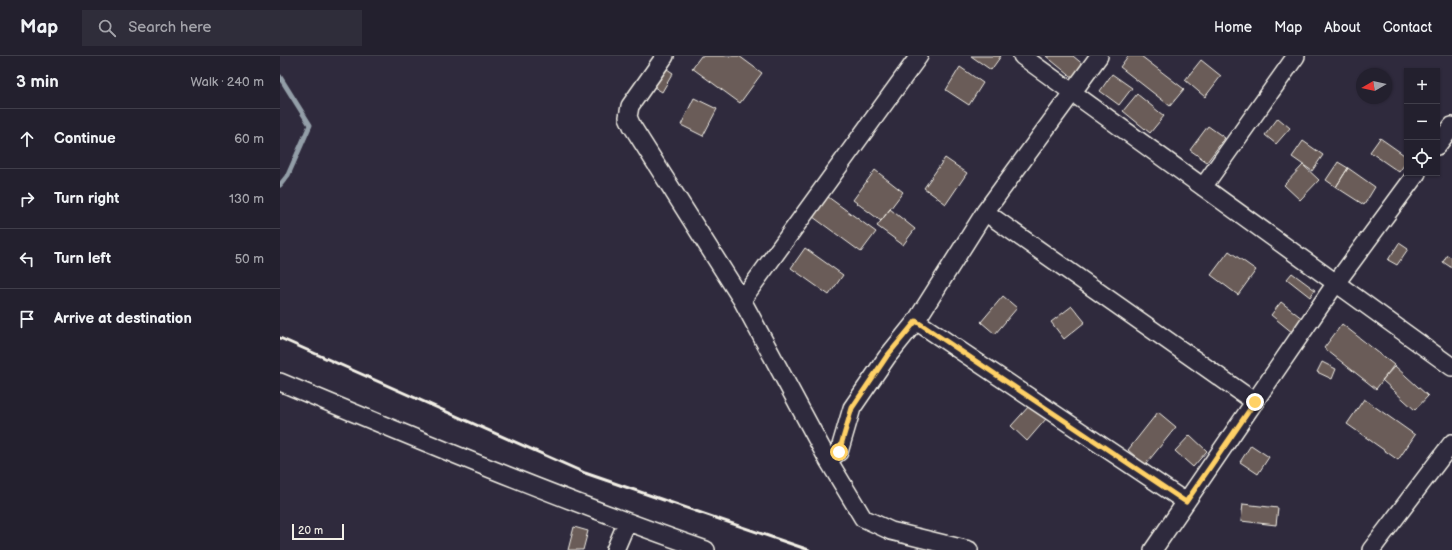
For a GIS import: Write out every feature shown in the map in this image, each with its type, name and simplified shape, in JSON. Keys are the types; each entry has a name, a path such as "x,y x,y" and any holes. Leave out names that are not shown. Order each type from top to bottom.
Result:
{"street":[{"path":"665,56 630,106 628,117 632,126 742,300 828,460 863,518 891,532 969,550"},
{"path":"742,300 919,56"},
{"path":"1022,56 1452,367"},
{"path":"828,460 839,452 852,408 887,356 916,321 985,212 1099,56"},
{"path":"1203,187 1296,56"},
{"path":"1440,142 1452,126"},
{"path":"1153,550 1336,283 1415,176"},
{"path":"985,212 1255,402"},
{"path":"916,321 1186,502"},
{"path":"280,382 448,453 627,522 706,550"},
{"path":"1371,550 1452,443"},
{"path":"615,550 627,522"}],"building":[{"path":"701,56 739,56 762,73 740,103 692,68"},
{"path":"971,56 1001,56 991,70"},
{"path":"1046,56 1073,56 1085,66 1074,79"},
{"path":"1128,56 1141,56 1184,89 1170,106 1120,67"},
{"path":"1201,60 1221,76 1205,97 1185,80"},
{"path":"658,63 673,73 662,92 646,82"},
{"path":"960,67 983,83 969,105 946,90"},
{"path":"1112,74 1132,88 1119,105 1100,91"},
{"path":"1137,94 1164,116 1150,133 1123,111"},
{"path":"694,98 717,109 703,136 681,125"},
{"path":"1278,118 1290,128 1276,144 1265,135"},
{"path":"1208,126 1225,138 1207,162 1190,150"},
{"path":"1380,138 1404,155 1404,165 1399,172 1370,152"},
{"path":"1303,141 1323,155 1312,171 1292,157"},
{"path":"945,158 967,173 946,204 924,188"},
{"path":"1338,162 1348,168 1336,187 1326,180"},
{"path":"1303,165 1319,180 1300,200 1284,185"},
{"path":"1348,168 1375,187 1364,205 1336,187"},
{"path":"875,170 903,192 881,221 853,200"},
{"path":"824,194 876,232 861,252 809,214"},
{"path":"890,209 915,229 903,245 877,226"},
{"path":"1399,243 1408,249 1397,265 1388,260"},
{"path":"805,248 843,275 829,295 791,268"},
{"path":"1229,251 1256,270 1238,295 1211,275"},
{"path":"1447,255 1452,258 1452,268 1443,262"},
{"path":"1292,273 1315,290 1310,297 1287,279"},
{"path":"1003,296 1017,308 995,334 981,322"},
{"path":"1281,302 1303,319 1293,333 1271,315"},
{"path":"1072,306 1085,322 1064,339 1051,322"},
{"path":"1342,324 1394,365 1376,389 1324,348"},
{"path":"1322,362 1336,369 1332,379 1317,372"},
{"path":"1395,366 1428,396 1415,410 1382,380"},
{"path":"1364,399 1415,435 1398,460 1347,424"},
{"path":"1030,405 1046,419 1027,441 1011,426"},
{"path":"1158,412 1176,427 1145,465 1128,450"},
{"path":"1190,435 1207,451 1193,467 1175,451"},
{"path":"1251,445 1269,457 1258,474 1240,462"},
{"path":"1243,504 1278,508 1276,525 1241,521"},
{"path":"574,527 588,531 583,550 568,550"}],"waterway":[{"path":"280,77 310,125 288,175 280,185"}],"railway":[{"path":"280,338 585,473 809,550"}],"route":[{"path":"839,452 852,408 887,356 916,321 1186,502 1255,402"}]}
